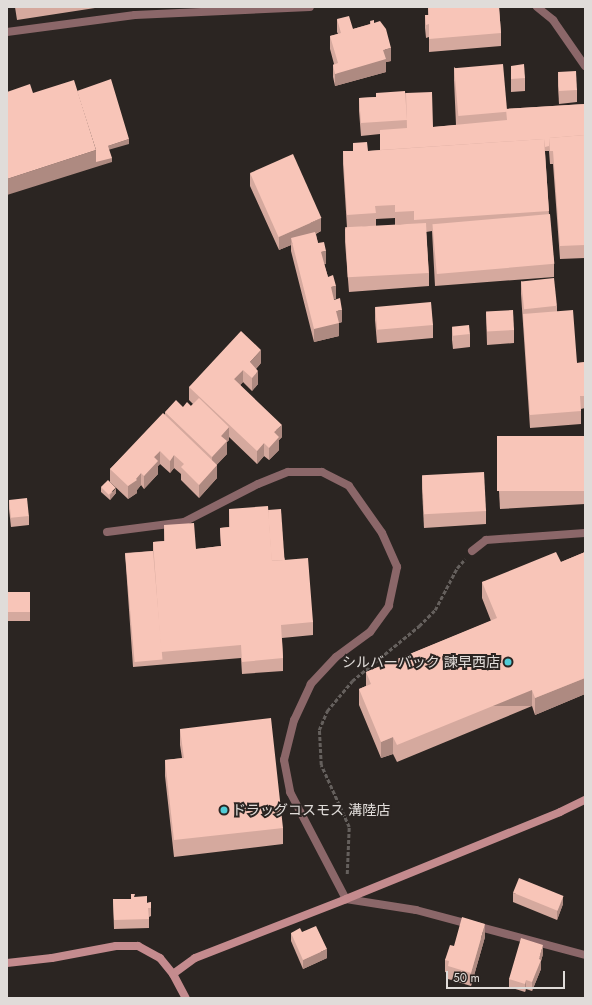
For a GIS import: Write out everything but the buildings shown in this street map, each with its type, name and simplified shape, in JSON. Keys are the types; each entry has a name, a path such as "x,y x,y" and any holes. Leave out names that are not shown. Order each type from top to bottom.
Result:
{"street":[{"path":"7,32 135,15 310,7"},
{"path":"537,7 553,20 585,66"},
{"path":"106,532 184,522 258,484 288,472 322,472 349,486 382,533 397,567 389,606 370,632 336,657 311,684 294,720 284,760 290,792 346,899"},
{"path":"472,551 486,540 585,533"},
{"path":"173,974 195,958 346,899 585,800"},
{"path":"346,899 416,910 585,955"},
{"path":"7,963 52,958 116,946 138,946 160,958 173,974 186,998"}],"path":[{"path":"347,877 349,827 322,765 319,730 327,711 352,681 419,626 435,610 458,568 472,551"}],"place":[{"name":"シルバーバック 諫早西店","path":"508,662"},
{"name":"ドラッグコスモス 溝陸店","path":"224,810"}]}
